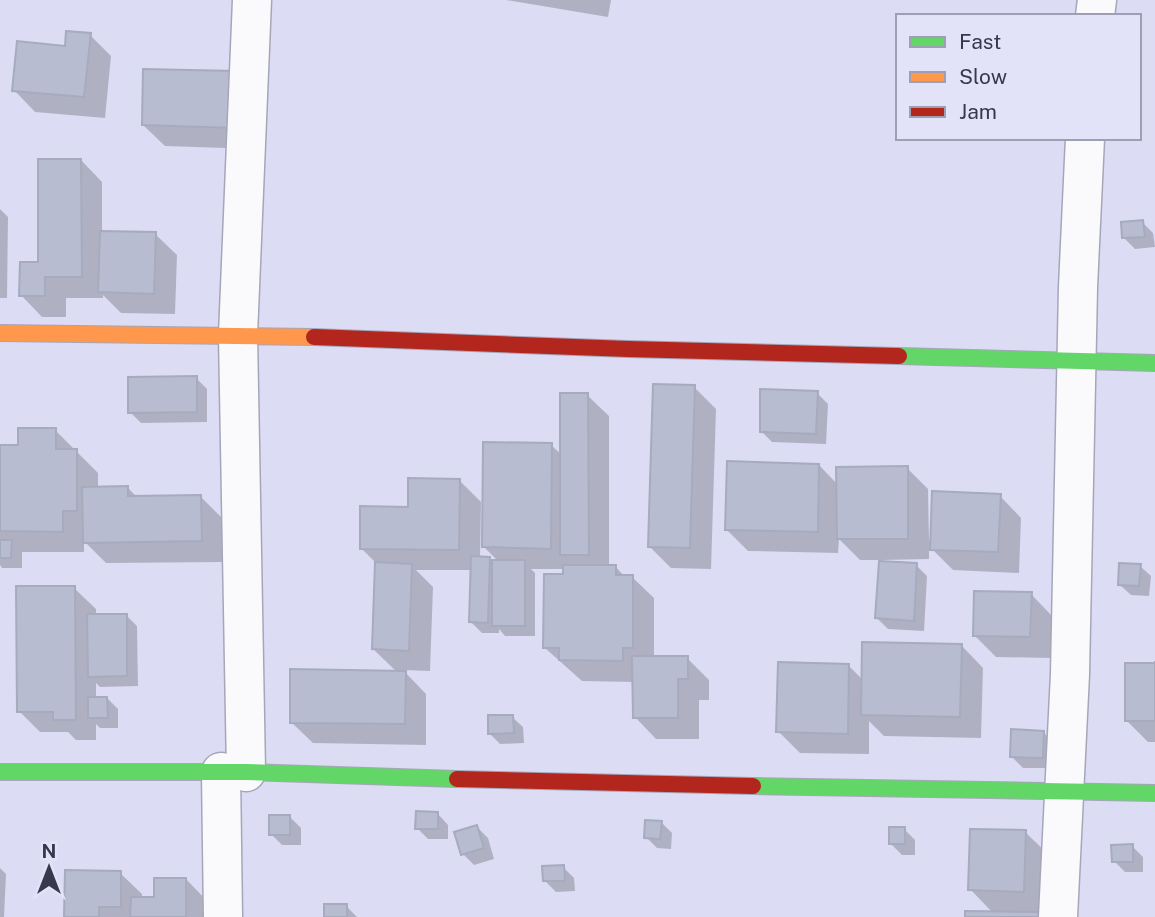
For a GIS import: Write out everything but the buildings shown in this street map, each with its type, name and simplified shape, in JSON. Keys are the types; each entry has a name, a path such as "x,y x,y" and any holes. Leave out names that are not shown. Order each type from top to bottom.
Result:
{"street":[{"path":"223,917 234,772 238,335 252,0"},
{"path":"1058,917 1065,791 1076,362 1085,140"},
{"path":"0,333 238,335 1155,363"},
{"path":"0,772 234,772 559,783 1155,793"}],"traffic: fast":[{"path":"899,356 1155,363"},
{"path":"0,772 246,772 457,779"},
{"path":"753,786 1155,793"}],"traffic: slow":[{"path":"0,333 314,337"}],"traffic: jam":[{"path":"314,337 899,356"},
{"path":"457,779 753,786"}]}
